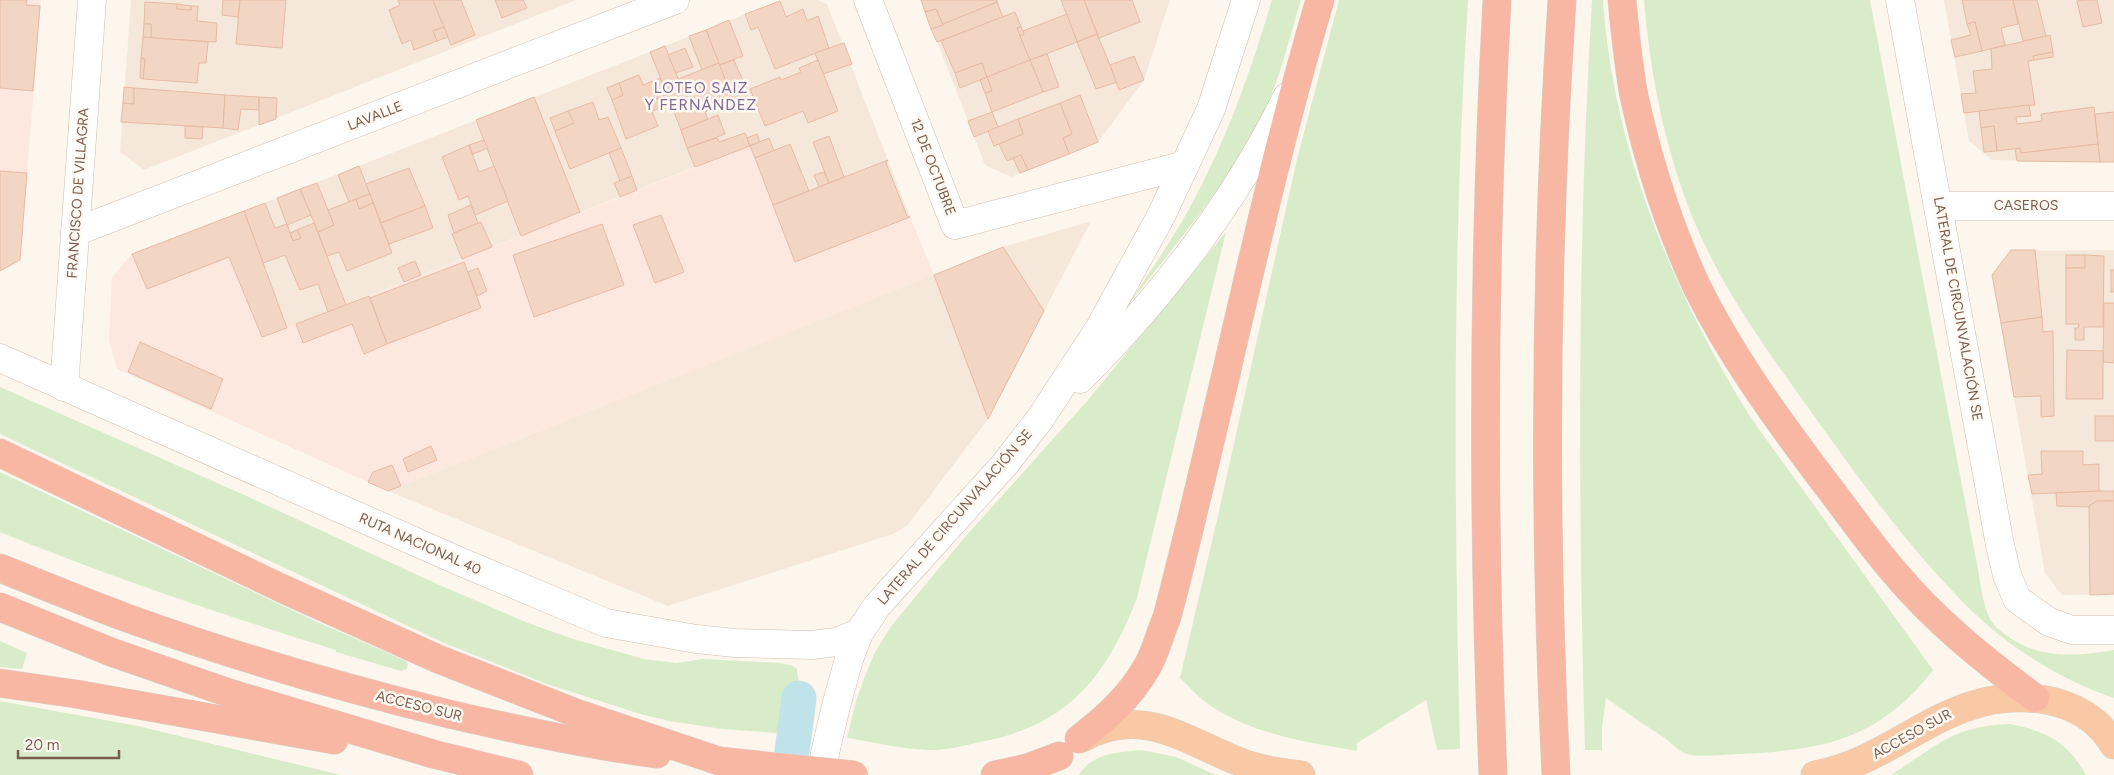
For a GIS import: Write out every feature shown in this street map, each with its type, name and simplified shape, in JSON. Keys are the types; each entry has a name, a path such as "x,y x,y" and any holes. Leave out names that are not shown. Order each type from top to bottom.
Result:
{"highway":[{"path":"1062,757 1106,719 1119,705 1147,667 1167,617 1256,244 1299,73 1320,0"},
{"path":"1493,775 1486,560 1486,391 1491,148 1497,0"},
{"path":"1556,775 1551,638 1548,365 1551,210 1562,0"},
{"path":"1622,0 1634,95 1654,170 1674,229 1698,287 1751,381 1895,574 1931,612 1966,644 2035,698"},
{"path":"0,453 280,588 438,659 576,713 718,761"},
{"name":"ACCESO SUR","path":"0,568 126,618 216,648 356,690 490,723 590,744 718,761 854,775"},
{"path":"0,607 111,652 207,686 363,734 508,773"},
{"path":"0,683 220,720 508,773"},
{"name":"ACCESO SUR","path":"1815,775 1837,771 1862,762 1928,723 1973,704 1998,698 2035,698 2056,702 2076,709 2094,721 2114,744"},
{"path":"995,775 1027,768 1062,757 1096,730 1111,726 1137,725 1163,729 1190,738 1248,765 1301,775"}],"street":[{"name":"FRANCISCO DE VILLAGRA","path":"64,387 92,0"},
{"name":"LAVALLE","path":"76,232 675,0"},
{"name":"12 DE OCTUBRE","path":"868,0 955,224 1185,165"},
{"name":"LATERAL DE CIRCUNVALACIÓN SE","path":"822,775 824,753 836,706 849,659 859,633 877,606 999,471 1040,419 1099,329 1161,216 1211,109 1246,0"},
{"name":"LATERAL DE CIRCUNVALACIÓN SE","path":"1900,0 2000,545 2008,575 2017,599 2049,622 2072,630 2114,630"},
{"path":"1040,419 1124,335 1211,226 1239,185 1299,73"},
{"name":"CASEROS","path":"1938,206 2114,206"},
{"name":"RUTA NACIONAL 40","path":"0,358 452,559 606,623 687,638 735,643 812,645 836,642 859,633"}],"shaded area":[{"path":"0,0 41,0 20,260 0,271"},
{"path":"131,0 576,0 144,170 120,152"},
{"path":"782,0 817,0 827,4 910,217 795,262 773,205 695,167 287,328 244,211"},
{"path":"921,0 1170,0 1144,80 1098,142 1011,177 985,165"},
{"path":"1944,0 2114,0 2114,162 1992,160 1969,141"},
{"path":"750,146 795,262 910,217 934,275 388,491 117,369 109,340 112,277 132,254 244,211 287,328"},
{"path":"1091,221 988,419 907,526 893,534 668,606 388,491 1003,247"},
{"path":"2114,250 2114,594 2062,595 2045,573 1992,275 2011,251"}],"green space":[{"path":"1272,0 1301,0 1281,67 1267,105 1238,159 1202,211 1126,308 1178,228 1215,157 1242,90"},
{"path":"1339,0 1468,0 1459,187 1456,374 1456,562 1460,749 1437,750 1426,700 1357,743 1357,751 1282,736 1245,724 1207,703 1180,678 1297,159"},
{"path":"1592,0 1603,0 1609,56 1619,111 1634,165 1652,218 1696,321 1751,418 1933,670 1913,693 1892,712 1871,726 1824,744 1770,752 1692,755 1679,750 1606,698 1602,727 1602,750 1585,750 1580,375 1581,281"},
{"path":"1644,0 1870,0 1981,589 1988,614 1993,624 2002,632 2031,649 2058,654 2086,654 2114,650 2114,698 2076,683 2038,662 2003,638 1972,611 1929,565 1888,516 1830,439 1743,314 1700,234 1671,156 1654,79"},
{"path":"1226,232 1137,598 1112,652 1097,674 1080,694 1060,710 1037,724 1010,734 960,747 933,750 917,749 847,738 856,701 865,676 875,652 892,625 965,537 1088,400"},
{"path":"0,387 251,498 437,584 528,623 573,639 644,659 677,663 703,659 781,663 793,666 797,669 799,685 790,734 722,729 669,721 637,713 544,683 442,642 0,434"},
{"path":"0,472 315,621 406,661 408,664 407,669 401,671 336,652 336,650 125,580 0,532"},
{"path":"0,641 27,653 22,669 0,667"},
{"path":"0,701 138,726 341,775 0,775"},
{"path":"2010,724 2035,730 2064,746 2072,754 2086,775 1891,775 1946,739 1959,733 1990,726"},
{"path":"1142,750 1176,757 1216,775 1079,775 1091,762 1099,758 1115,753"}],"building":[{"path":"0,0 27,0 26,5 40,6 33,91 0,88"},
{"path":"223,0 240,0 238,17 222,15"},
{"path":"240,0 286,0 282,48 236,44"},
{"path":"398,0 433,0 444,27 433,31 437,41 414,50 411,40 402,44 389,10 400,5"},
{"path":"433,0 461,0 475,35 451,45"},
{"path":"495,0 523,0 527,8 502,18"},
{"path":"921,0 997,0 997,2 943,25 936,9 925,12"},
{"path":"1061,0 1084,0 1097,34 1077,42"},
{"path":"1084,0 1132,0 1140,22 1099,38"},
{"path":"1962,0 2013,0 2018,24 2001,28 2005,45 1982,51 1975,22 1967,24"},
{"path":"2013,0 2037,0 2046,36 2023,41"},
{"path":"2097,0 2102,23 2083,27 2077,1"},
{"path":"780,1 786,17 803,9 807,21 818,16 829,48 775,69 758,27 751,30 745,14"},
{"path":"145,2 177,4 177,9 191,10 191,6 198,6 197,21 217,23 216,42 151,38 151,24 144,24"},
{"path":"997,2 1003,17 937,42 931,29"},
{"path":"177,4 191,6 191,10 177,9"},
{"path":"936,9 943,25 931,29 925,12"},
{"path":"1015,12 1021,27 1017,28 1030,60 987,77 982,63 955,73 941,41"},
{"path":"1067,14 1077,42 1030,60 1020,36 1024,34 1023,31"},
{"path":"729,20 743,56 719,65 706,30"},
{"path":"1975,22 1982,51 1955,57 1951,40 1971,35 1967,24"},
{"path":"144,24 151,24 151,38 143,37"},
{"path":"444,27 448,37 437,41 433,31"},
{"path":"1021,27 1024,34 1020,36 1017,28"},
{"path":"706,30 719,63 702,70 689,36"},
{"path":"1097,34 1117,82 1096,89 1077,42"},
{"path":"2050,35 2053,52 2033,56 2034,60 2028,61 2035,105 1964,113 1961,94 1976,93 1973,71 1992,69 1991,49"},
{"path":"143,37 208,42 206,63 199,63 197,83 143,79 145,59 141,58"},
{"path":"844,43 852,64 823,74 815,53"},
{"path":"665,46 682,88 667,94 650,52"},
{"path":"685,48 693,67 676,73 668,55"},
{"path":"2053,52 2053,57 2034,60 2033,56"},
{"path":"1047,54 1059,87 1043,92 1030,60"},
{"path":"1134,56 1144,80 1119,90 1110,65"},
{"path":"141,58 145,59 143,79 140,78"},
{"path":"734,60 743,81 728,87 719,65"},
{"path":"818,60 838,111 808,123 803,111 765,126 750,89 780,77 781,80 801,72 799,68"},
{"path":"1030,60 1043,92 992,112 985,93 992,91 987,77"},
{"path":"719,63 733,101 705,112 708,119 681,130 667,94 682,88 678,79"},
{"path":"982,63 987,77 960,88 955,73"},
{"path":"639,75 643,85 660,78 667,94 648,102 658,126 626,139 612,100 623,95 619,83"},
{"path":"987,77 992,91 985,93 980,80"},
{"path":"743,81 748,95 733,101 728,87"},
{"path":"619,83 623,95 612,100 607,88"},
{"path":"124,87 134,88 134,104 123,103"},
{"path":"134,88 225,95 223,128 121,122 123,103 134,104"},
{"path":"225,95 259,97 259,110 241,109 238,130 223,128"},
{"path":"667,95 670,104 652,111 648,102"},
{"path":"1080,95 1098,142 1069,154 1063,138 1072,134 1060,103"},
{"path":"259,97 277,98 276,119 259,125"},
{"path":"534,97 580,212 521,236 476,120"},
{"path":"593,102 599,120 608,117 621,148 570,169 555,131 574,123 568,111"},
{"path":"1060,103 1072,134 1063,138 1069,154 1028,170 1021,155 1007,161 999,144 1023,134 1018,119"},
{"path":"2029,105 2031,116 2016,117 2017,124 2042,121 2041,114 2094,107 2098,144 2021,153 2020,148 1997,151 1994,126 1981,128 1979,111"},
{"path":"568,111 574,123 555,131 550,118"},
{"path":"992,112 998,127 974,137 968,121"},
{"path":"2114,112 2114,162 2100,162 2095,114"},
{"path":"718,115 725,134 687,148 681,130"},
{"path":"1018,119 1023,134 994,146 988,131"},
{"path":"185,126 203,127 202,139 185,138"},
{"path":"1994,126 1997,151 1984,152 1981,128"},
{"path":"745,133 750,146 695,167 687,148 717,138 719,142"},
{"path":"757,134 760,142 750,146 747,138"},
{"path":"829,136 844,177 829,183 813,142"},
{"path":"769,138 774,151 755,158 750,146"},
{"path":"484,140 488,148 473,154 469,145"},
{"path":"790,144 809,191 773,205 755,158"},
{"path":"2098,144 2100,162 2017,161 2015,149 2020,148 2021,153"},
{"path":"469,145 479,172 494,166 508,201 475,215 468,196 459,200 442,157"},
{"path":"621,148 632,176 620,181 609,153"},
{"path":"1021,155 1028,170 1020,173 1013,158"},
{"path":"888,160 886,163 907,216 910,217 795,262 773,205"},
{"path":"359,166 370,194 349,202 338,175"},
{"path":"409,168 425,206 381,223 366,184"},
{"path":"0,171 27,173 20,260 0,271"},
{"path":"824,172 829,183 819,187 814,175"},
{"path":"632,176 637,190 620,197 614,183"},
{"path":"317,183 334,225 318,232 300,189"},
{"path":"300,189 311,215 287,225 277,198"},
{"path":"370,194 373,203 359,209 356,199"},
{"path":"356,199 359,209 373,203 392,253 347,271 339,252 327,256 318,232 334,225 328,210"},
{"path":"265,203 275,228 287,224 293,241 301,238 297,230 314,223 346,305 328,312 318,284 300,290 285,255 263,263 244,211"},
{"path":"471,205 478,223 454,233 448,215"},
{"path":"425,206 433,228 389,244 381,223"},
{"path":"244,211 287,328 262,337 229,257 147,289 132,254"},
{"path":"661,215 684,272 655,283 633,225"},
{"path":"481,222 492,247 462,259 452,234"},
{"path":"602,224 624,285 534,317 513,255"},
{"path":"297,230 301,238 293,241 290,233"},
{"path":"1003,247 1044,311 988,419 934,275"},
{"path":"2011,250 2035,250 2042,317 2001,323 1992,275"},
{"path":"2066,255 2085,255 2085,268 2066,268"},
{"path":"2085,255 2104,256 2103,327 2084,327 2084,340 2075,340 2075,328 2078,328 2079,324 2066,324 2066,268 2085,268"},
{"path":"415,261 421,275 404,282 398,268"},
{"path":"464,262 481,308 387,344 370,298"},
{"path":"478,268 487,291 477,296 468,272"},
{"path":"2111,270 2114,270 2114,292 2111,292"},
{"path":"369,296 387,344 364,354 352,324 303,343 296,324"},
{"path":"2104,303 2114,303 2114,363 2103,362"},
{"path":"2042,317 2043,332 2053,331 2054,416 2041,417 2041,396 2014,397 2001,323"},
{"path":"140,342 223,379 211,409 128,372"},
{"path":"2067,350 2103,351 2103,399 2066,399"},
{"path":"2095,416 2114,416 2114,441 2095,441"},
{"path":"431,446 437,460 408,472 403,459"},
{"path":"2041,451 2083,451 2083,465 2099,464 2099,491 2032,494 2028,475 2042,474"},
{"path":"392,465 401,486 388,491 368,482 373,472"},
{"path":"2114,491 2114,501 2097,501 2090,507 2057,506 2056,493"},
{"path":"2097,501 2114,501 2114,594 2090,595 2089,506"}],"waterway":[{"path":"789,775 799,698"}],"district":[{"name":"LOTEO SAIZ Y FERNÁNDEZ","path":"701,96"}]}
